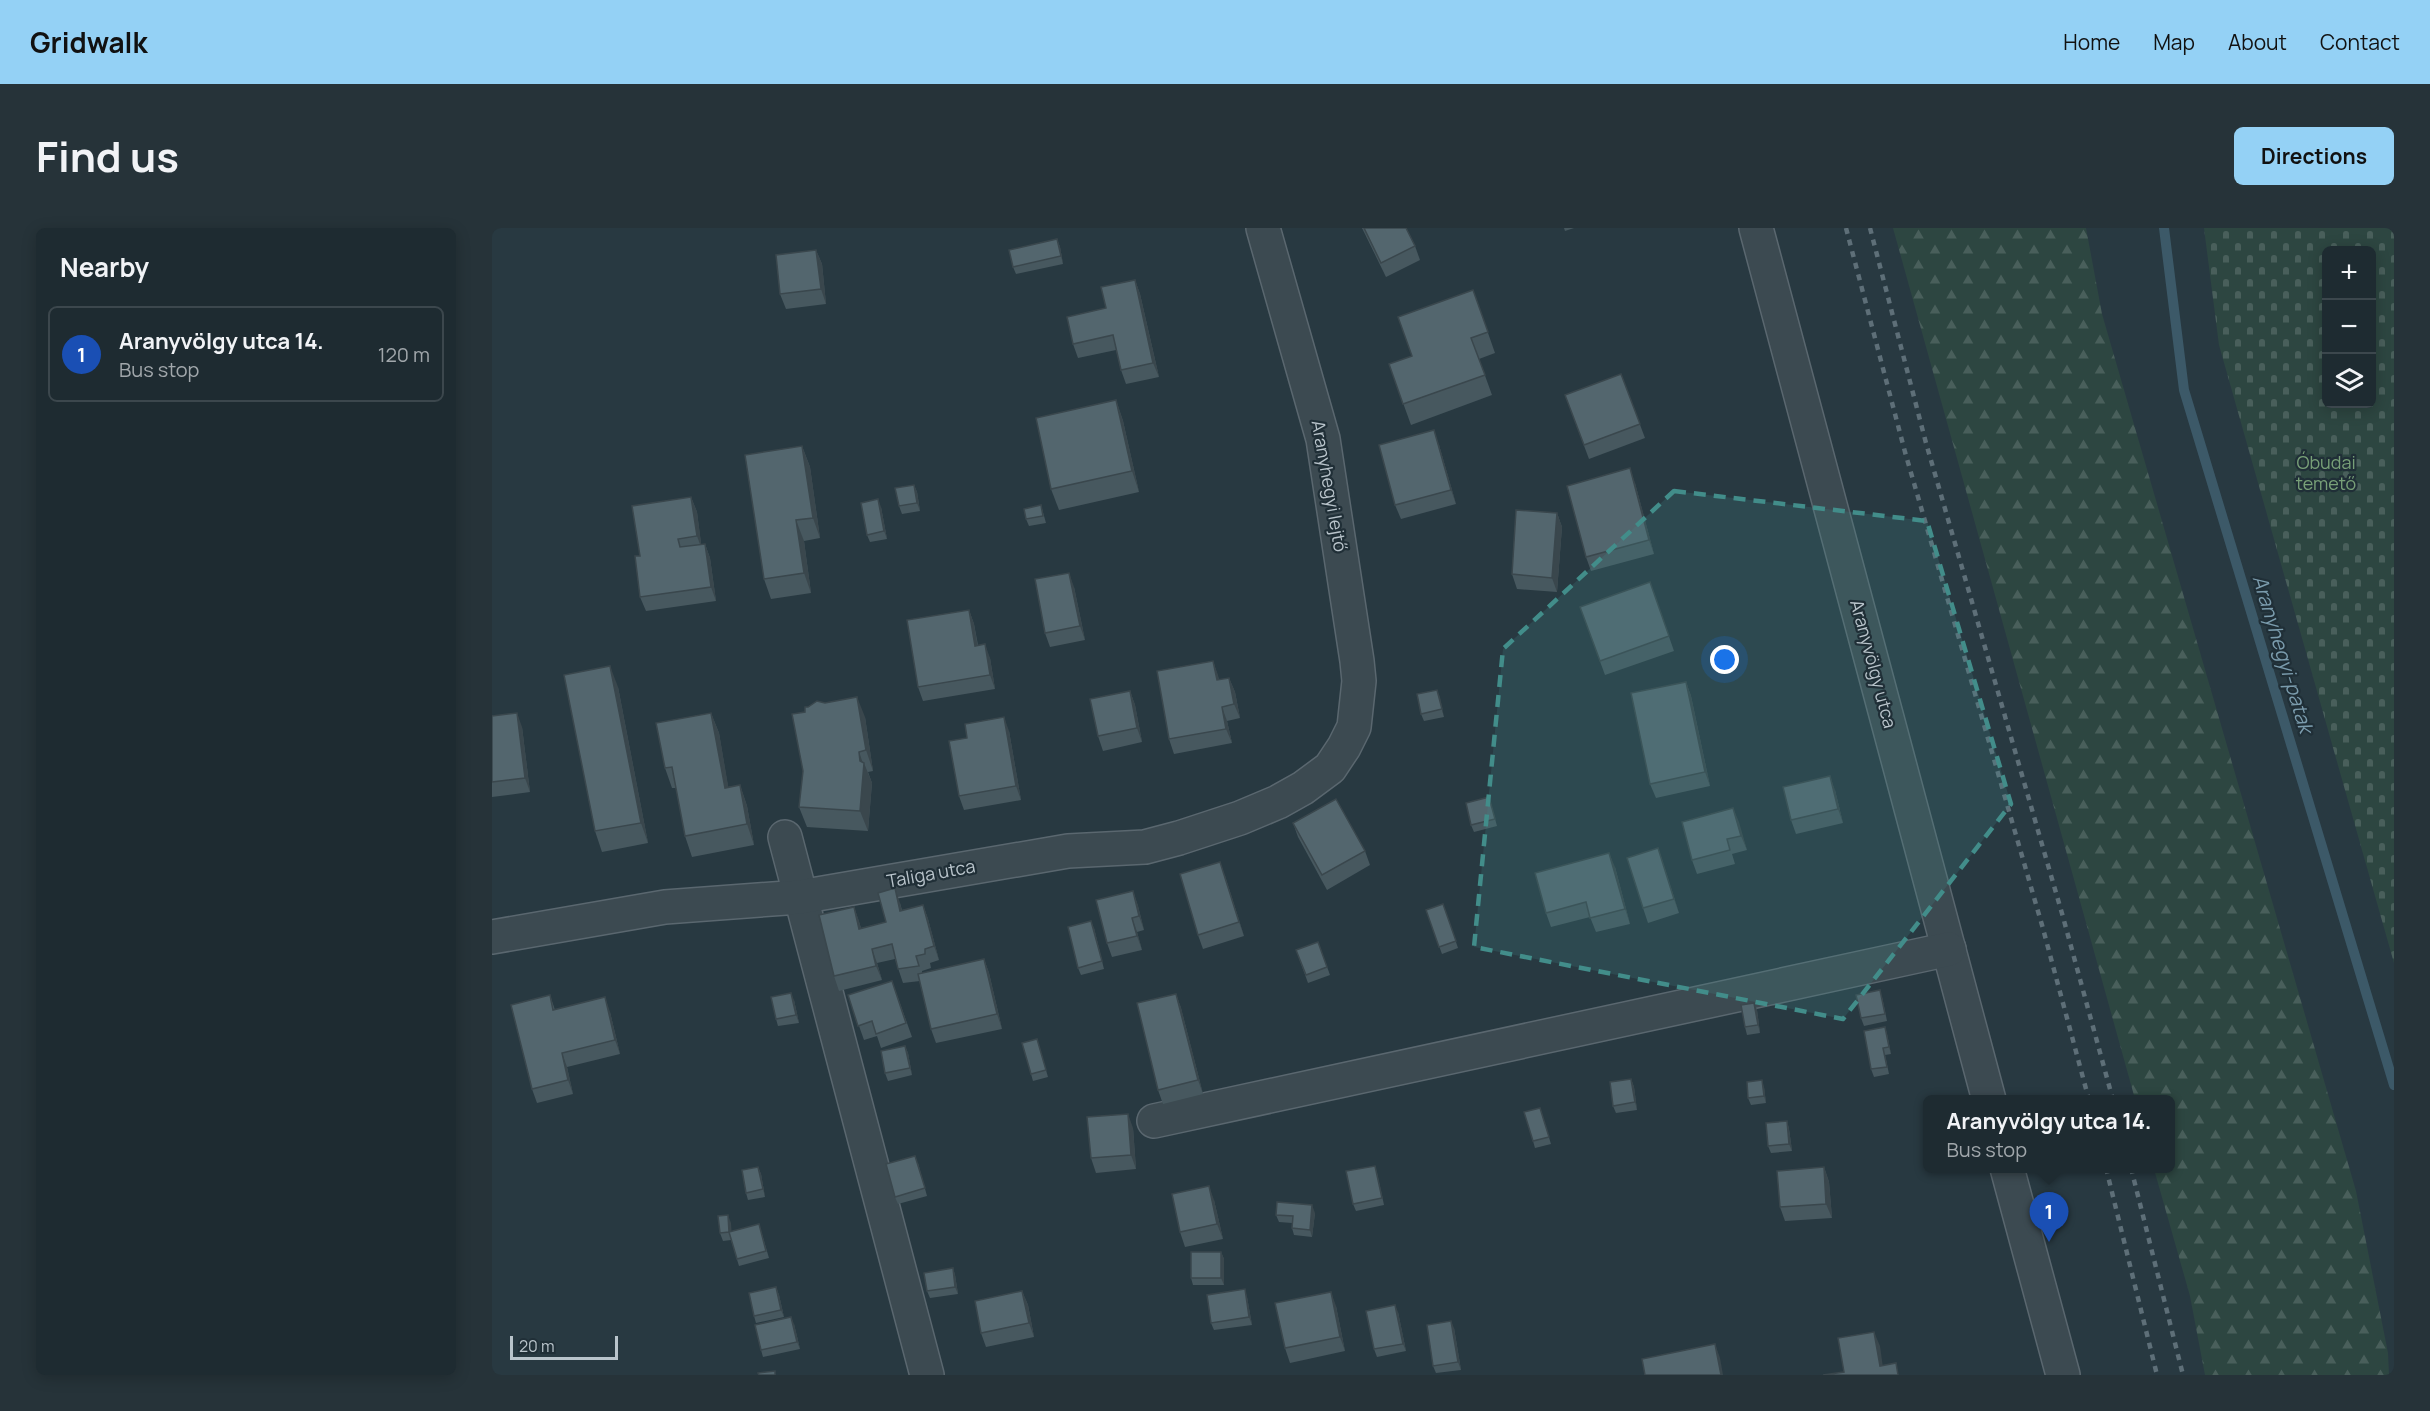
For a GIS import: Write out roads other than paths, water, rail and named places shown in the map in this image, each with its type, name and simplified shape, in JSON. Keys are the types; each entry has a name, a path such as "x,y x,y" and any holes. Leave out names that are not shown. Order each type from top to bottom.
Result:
{"street":[{"name":"Aranyhegyi lejtő","path":"1263,228 1323,439 1345,575 1359,681 1354,727 1344,747"},
{"name":"Aranyvölgy utca","path":"1756,228 1988,1095"},
{"name":"Taliga utca","path":"492,937 665,907 800,897 1068,851 1145,847 1240,818 1278,802 1303,788 1330,768 1344,747"},
{"path":"785,837 927,1375"},
{"path":"1155,1121 1949,949"},
{"path":"2008,1173 2063,1375"}],"waterway":[{"name":"Aranyhegyi-patak","path":"2164,228 2184,390 2394,1085"}],"railway":[{"path":"1846,228 1905,452 2042,925 2088,1095"},
{"path":"1870,228 1926,443 2063,917 2112,1095"},
{"path":"2107,1173 2157,1375"},
{"path":"2132,1173 2183,1375"}],"place":[{"name":"Aranyvölgy utca 14.","path":"2049,1242"}],"park label":[{"name":"Óbudai temető","path":"2326,473"}]}
